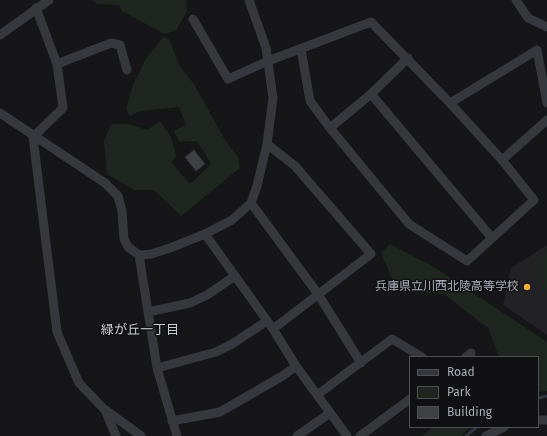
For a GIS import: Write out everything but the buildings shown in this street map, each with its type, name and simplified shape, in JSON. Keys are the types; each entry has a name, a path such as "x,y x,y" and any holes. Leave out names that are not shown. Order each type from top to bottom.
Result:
{"street":[{"path":"0,35 49,0"},
{"path":"0,113 105,183 118,196 122,211 124,239 128,248 139,255 157,252 205,234 232,220 251,203 257,186 267,144 272,98 268,61 266,48 249,0"},
{"path":"516,0 528,18 547,26"},
{"path":"34,137 63,108 57,64 36,8"},
{"path":"193,18 228,79 268,61 371,22 408,58 450,103 502,160 534,200 467,261 410,224 330,128 310,101 301,49"},
{"path":"57,64 110,43 120,45 128,70"},
{"path":"450,103 537,50 547,103"},
{"path":"330,128 371,94 408,58"},
{"path":"371,94 492,238"},
{"path":"502,160 547,120"},
{"path":"34,137 57,332 79,383 104,409 141,436"},
{"path":"267,144 296,166 371,254 273,329"},
{"path":"251,203 318,294 360,363"},
{"path":"205,234 273,329 296,366 347,436"},
{"path":"139,255 157,368 177,436"},
{"path":"148,312 190,303 207,295 235,276"},
{"path":"157,368 216,352 232,344 267,321"},
{"path":"317,395 392,339 420,356"},
{"path":"172,421 220,412 284,375 296,366"},
{"path":"360,436 409,400"},
{"path":"104,409 116,436"},
{"path":"297,436 330,413"},
{"path":"486,436 502,428"}],"shaded area":[{"name":"兵庫県立川西北陵高等学校","path":"547,245 547,335 503,305 511,268"}],"green space":[{"path":"92,0 186,0 187,11 176,31 164,34 122,11 119,5 97,4"},
{"path":"163,37 170,40 179,65 194,84 225,140 238,157 240,168 181,216 154,190 134,190 107,174 104,141 111,124 128,124 147,130 160,121 171,137 176,156 171,162 190,184 211,164 197,141 179,142 174,131 186,125 179,107 140,111 130,116 126,109 133,85 145,60"},
{"path":"390,244 434,267 547,342 547,391 539,392 539,356 499,356 488,328 444,294 408,291 394,283 381,253"},
{"path":"547,252 547,292 534,260"},
{"path":"432,428 469,428 461,436 422,436"}],"waterway":[{"path":"539,398 547,396"},
{"path":"466,436 476,428"}],"place":[{"name":"兵庫県立川西北陵高等学校","path":"527,287"}],"district":[{"name":"緑が丘一丁目","path":"140,330"}]}
